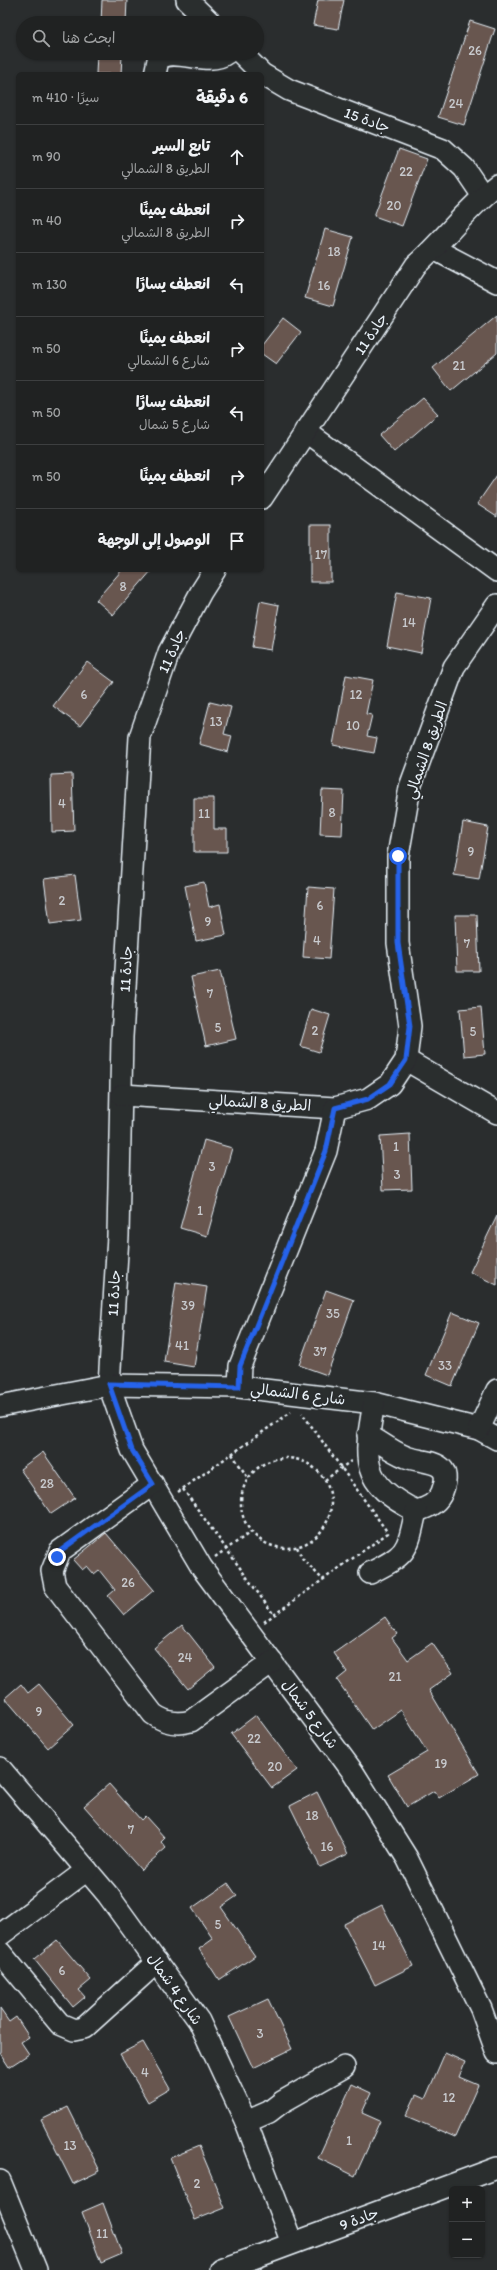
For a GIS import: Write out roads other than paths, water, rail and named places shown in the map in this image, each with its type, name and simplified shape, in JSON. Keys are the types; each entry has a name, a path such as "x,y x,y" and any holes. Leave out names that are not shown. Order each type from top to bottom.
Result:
{"street":[{"path":"187,0 204,16"},
{"path":"155,72 158,60"},
{"name":"جادة 15","path":"248,60 260,72"},
{"name":"جادة 15","path":"264,75 289,90 443,149 490,191"},
{"name":"جادة 11","path":"264,495 416,266 490,191"},
{"path":"434,249 497,282"},
{"path":"305,431 497,571"},
{"name":"جادة 11","path":"109,1384 118,1236 122,1095 122,1030 140,737 169,652 201,592 214,572"},
{"name":"الطريق 8 الشمالي","path":"122,1095 335,1108 368,1099 390,1084 406,1060 410,1026 398,943 398,856 410,787 454,667 497,605"},
{"path":"406,1060 497,1113"},
{"path":"239,1387 240,1366 326,1151 335,1108"},
{"name":"شارع 6 الشمالي","path":"0,1406 109,1384 239,1387 374,1403 488,1434"},
{"name":"شارع 5 شمال","path":"109,1384 132,1450 202,1568 353,1772 407,1858 481,2009 497,2053"},
{"path":"488,1434 497,1390"},
{"path":"367,1444 406,1457 434,1463 443,1469 445,1480 441,1495 431,1506 416,1511 403,1505 375,1481 370,1473 367,1444 374,1403"},
{"path":"157,1493 60,1551 52,1571 55,1586 153,1714 167,1722 183,1723 191,1721 272,1662"},
{"path":"370,1573 396,1560 402,1553 411,1536 416,1511"},
{"name":"شارع 4 شمال","path":"0,1768 108,1896 199,2021 246,2122 292,2243"},
{"path":"0,1935 87,1870"},
{"path":"0,1952 60,2024 74,2030 84,2028 157,1962"},
{"path":"246,2122 269,2112 282,2102 344,2067"},
{"name":"جادة 9","path":"221,2270 497,2168"},
{"path":"0,2181 36,2270"}]}
